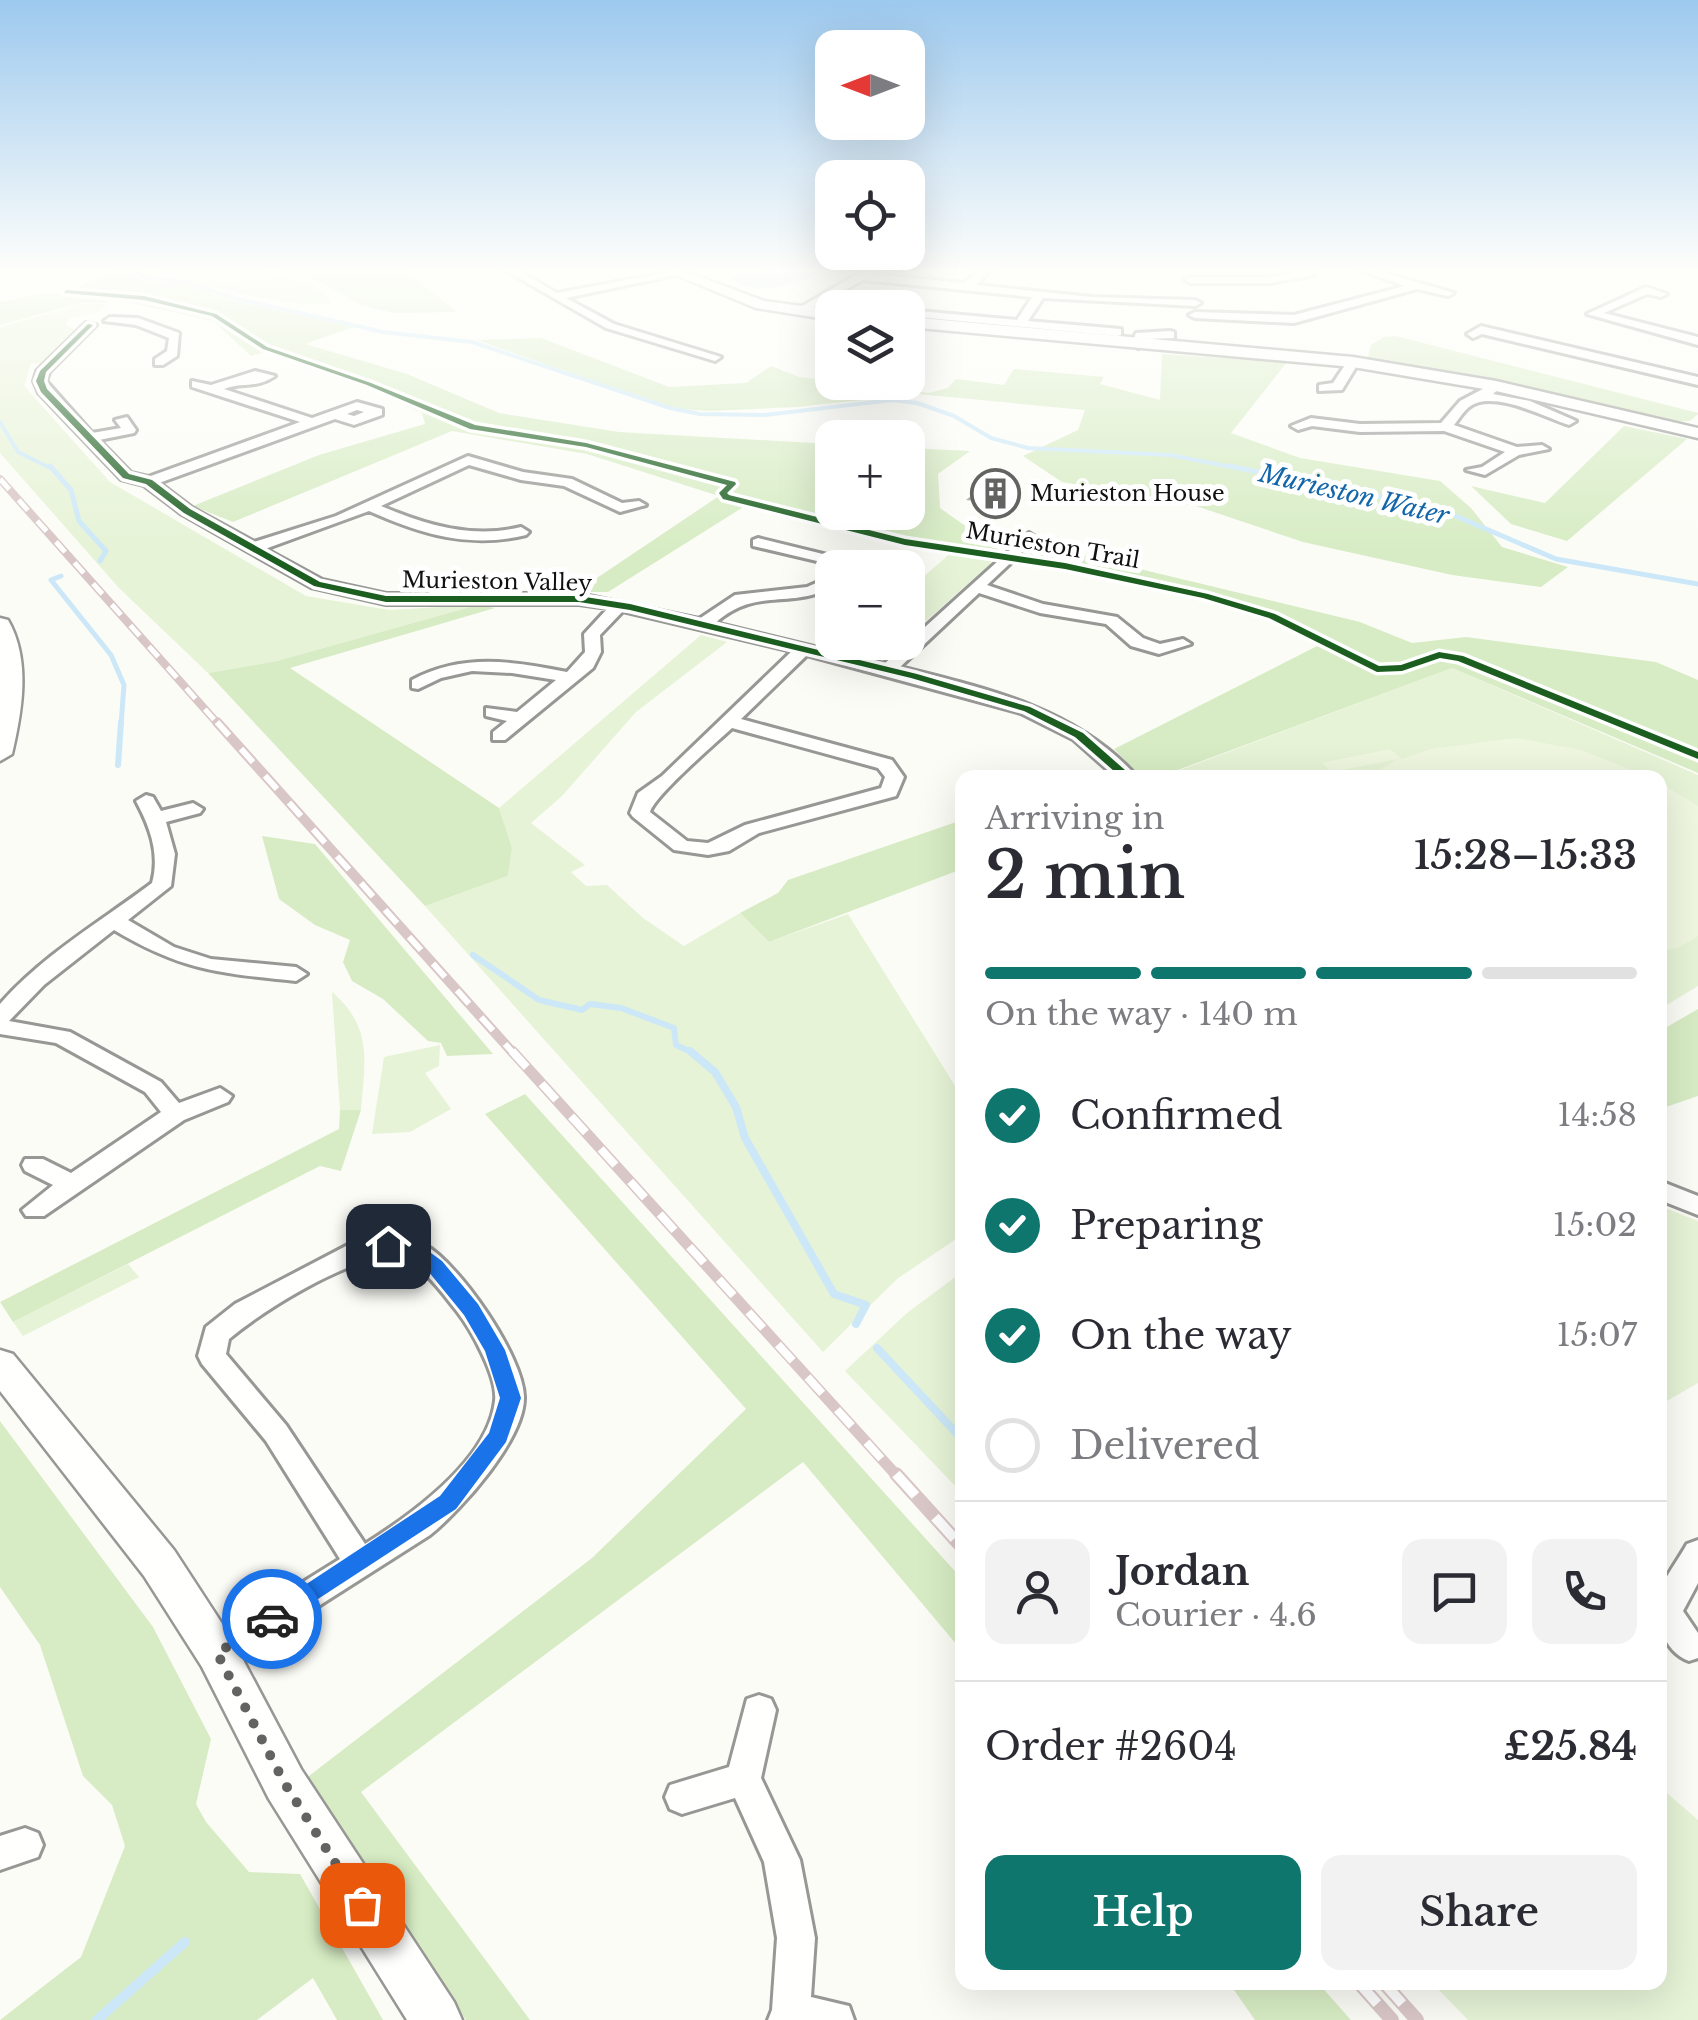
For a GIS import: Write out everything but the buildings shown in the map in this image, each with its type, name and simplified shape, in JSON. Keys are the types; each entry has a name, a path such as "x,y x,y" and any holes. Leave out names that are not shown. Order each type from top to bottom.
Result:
{"street":[{"name":"Murieston Valley","path":"49,363 40,381 44,390 126,476 149,482 187,511 317,584 370,596 416,600 565,599 620,605 886,670 1048,717 1080,735 1120,770"},
{"path":"1335,389 1352,363"},
{"path":"1359,363 1698,432"},
{"path":"1617,363 1698,382 1693,391 1698,398"},
{"path":"212,389 237,380"},
{"path":"196,384 312,422"},
{"path":"1445,426 1465,404 1490,390 1565,416"},
{"path":"149,482 236,457 334,414"},
{"path":"1305,422 1358,432 1445,426 1516,451 1542,449"},
{"path":"87,438 126,425 150,430"},
{"path":"1483,471 1516,451"},
{"path":"252,548 371,507 461,457 522,476 567,482 616,512 639,505"},
{"path":"371,507 424,530 493,543 522,532"},
{"path":"886,670 1029,538"},
{"path":"758,543 779,554 815,559"},
{"path":"977,588 1056,612 1111,620 1156,656 1183,644"},
{"path":"702,625 741,598 815,593"},
{"path":"498,736 587,664 593,652 592,634 620,605"},
{"path":"0,625 10,675 10,716 0,754"},
{"path":"728,721 885,764 896,777 888,792 752,829 722,847 681,846 640,813 645,797 669,780 728,721 803,650"},
{"path":"418,684 432,665 510,666 570,678"},
{"path":"492,712 520,718"},
{"path":"0,1018 20,992 48,967 161,886 168,868 150,810 193,809"},
{"path":"114,920 166,952 247,980 296,974"},
{"path":"0,1027 62,1037 109,1066 153,1086 175,1114"},
{"path":"35,1210 175,1114 220,1096"},
{"path":"34,1165 71,1184"},
{"path":"1667,1193 1698,1206"},
{"path":"217,1653 360,1562 448,1503 498,1436 510,1398 495,1350 471,1310 435,1266 413,1250 388,1246 357,1252 244,1310 216,1334 212,1356 276,1433 360,1562"},
{"path":"0,1364 159,1563 217,1653 285,1784 436,2020"},
{"path":"1667,1605 1698,1553"},
{"path":"1667,1617 1689,1647"},
{"path":"759,1710 744,1778 782,1860 796,1938 789,2016 836,2020"},
{"path":"682,1797 744,1778"}],"green space":[{"path":"0,363 39,363 31,364 24,386 110,482 306,596 389,610 477,605 277,661 208,673 119,588 0,453"},
{"path":"296,363 371,363 407,374 499,413 619,432 815,443 815,521 745,506 608,592 576,592 719,496 587,454 452,431 233,522 193,506 319,455 425,424 422,413"},
{"path":"543,363 607,363 669,387 746,383 771,366 815,379 815,400 862,400 710,411 669,408"},
{"path":"1162,363 1286,363 1231,433 1300,458 1440,481 1471,508 1502,547 1568,567 1541,587 1452,575 1303,542 1196,506 1062,482 1023,456 1078,430 1085,410 925,393 948,388 956,379 1004,385 1014,369 1104,377 1100,384 1160,400"},
{"path":"1378,363 1503,363 1698,413 1690,421 1669,422"},
{"path":"1624,426 1687,439 1567,541 1511,524 1471,486 1545,503"},
{"path":"925,449 970,451 938,474 940,508 1002,552 950,550 857,530 925,530"},
{"path":"1040,545 1360,622 1412,643 1466,637 1656,662 1698,680 1698,773 1452,668 1178,770 1135,770 1114,749 1325,642 1274,612 1180,586 1020,556"},
{"path":"952,552 997,558 925,622 925,575"},
{"path":"477,605 495,608 290,668 499,808 512,848 508,876 425,906 208,673 277,661"},
{"path":"701,635 727,642 636,712 562,796 531,823 585,865 571,872 586,886 607,885 643,918 684,946 740,913 769,942 848,914 955,1086 955,1240 897,1279 823,1352 425,906 508,876 512,848 499,808"},
{"path":"1452,668 1698,775 1698,986 1667,1005 1667,770 1180,770"},
{"path":"1516,738 1581,750 1631,770 1379,770 1398,759 1330,770 1322,763 1390,749 1402,759 1431,749"},
{"path":"1667,787 1698,806 1698,936 1667,950"},
{"path":"955,822 955,872 769,942 740,913 778,893 788,880"},
{"path":"262,836 315,844 493,1054 447,1056 441,1043 428,1041 383,999 352,981 343,962 350,940 315,925 279,899"},
{"path":"332,992 345,1005 360,1032 364,1060 361,1110 340,1110"},
{"path":"1698,1009 1698,1096 1667,1107 1667,1027"},
{"path":"440,1045 439,1066 425,1073 451,1109 410,1132 372,1134 384,1057"},
{"path":"525,1094 955,1571 955,1643 803,1462 361,1792 530,2020 466,2020 305,1779 592,1558 746,1409 485,1114"},
{"path":"340,1110 361,1110 341,1171 320,1166 13,1322 0,1302 339,1129"},
{"path":"1667,1209 1698,1221 1698,1383 1667,1401"},
{"path":"128,1264 139,1277 23,1336 13,1322"},
{"path":"955,1277 955,1486 845,1371 907,1313"},
{"path":"0,1421 153,1627 211,1739 196,1804 206,1822 249,1872 300,1874 383,2020 337,2020 313,1978 257,2020 0,2020 81,1957 125,1846 112,1805 83,1776 40,1645 0,1587"},
{"path":"1667,1793 1698,1820 1698,2020 1468,2020 1439,1990 1667,1990"},
{"path":"1234,1990 1324,1990 1351,2020 1255,2020"}],"waterway":[{"name":"Murieston Water","path":"536,363 670,408 700,414 765,415 892,400 917,403 954,416 991,438 1028,448 1170,455 1242,469"},
{"path":"0,422 18,452 52,469"},
{"path":"50,466 71,490 79,521 106,551 100,561"},
{"name":"Murieston Water","path":"1229,466 1437,508 1556,559 1698,584"},
{"path":"61,576 51,580 111,655 124,685 121,725"},
{"path":"118,765 121,722"},
{"path":"473,955 539,1000 582,1010 590,1004 621,1008 674,1028 676,1045 692,1052"},
{"path":"692,1052 715,1072 736,1107 745,1138 834,1294 866,1305 856,1324"},
{"path":"877,1348 955,1432"},
{"path":"97,2020 185,1942"}],"railway":[{"path":"0,479 219,725"},
{"path":"217,722 514,1054"},
{"path":"512,1051 898,1477"},
{"path":"896,1474 955,1539"},
{"path":"1365,1990 1392,2020"},
{"path":"1390,1990 1417,2020"}],"cycle path":[{"path":"51,363 40,381 44,390 126,476 149,482 187,511 317,584 386,599 579,599 630,607 914,676 1027,709 1079,735 1120,770"},
{"name":"Murieston Trail","path":"309,363 473,427 586,445 732,484 723,493 726,497 905,542 1065,566 1205,596 1272,616 1377,669 1402,668 1439,655 1460,658 1698,756"}],"way so far":[{"path":"272,1619 217,1653 285,1784 362,1905"}],"place":[{"name":"Murieston House","path":"995,493"}],"route":[{"path":"272,1619 419,1526 448,1503 498,1436 510,1398 495,1350 471,1310 435,1266 413,1250 388,1246"}]}
